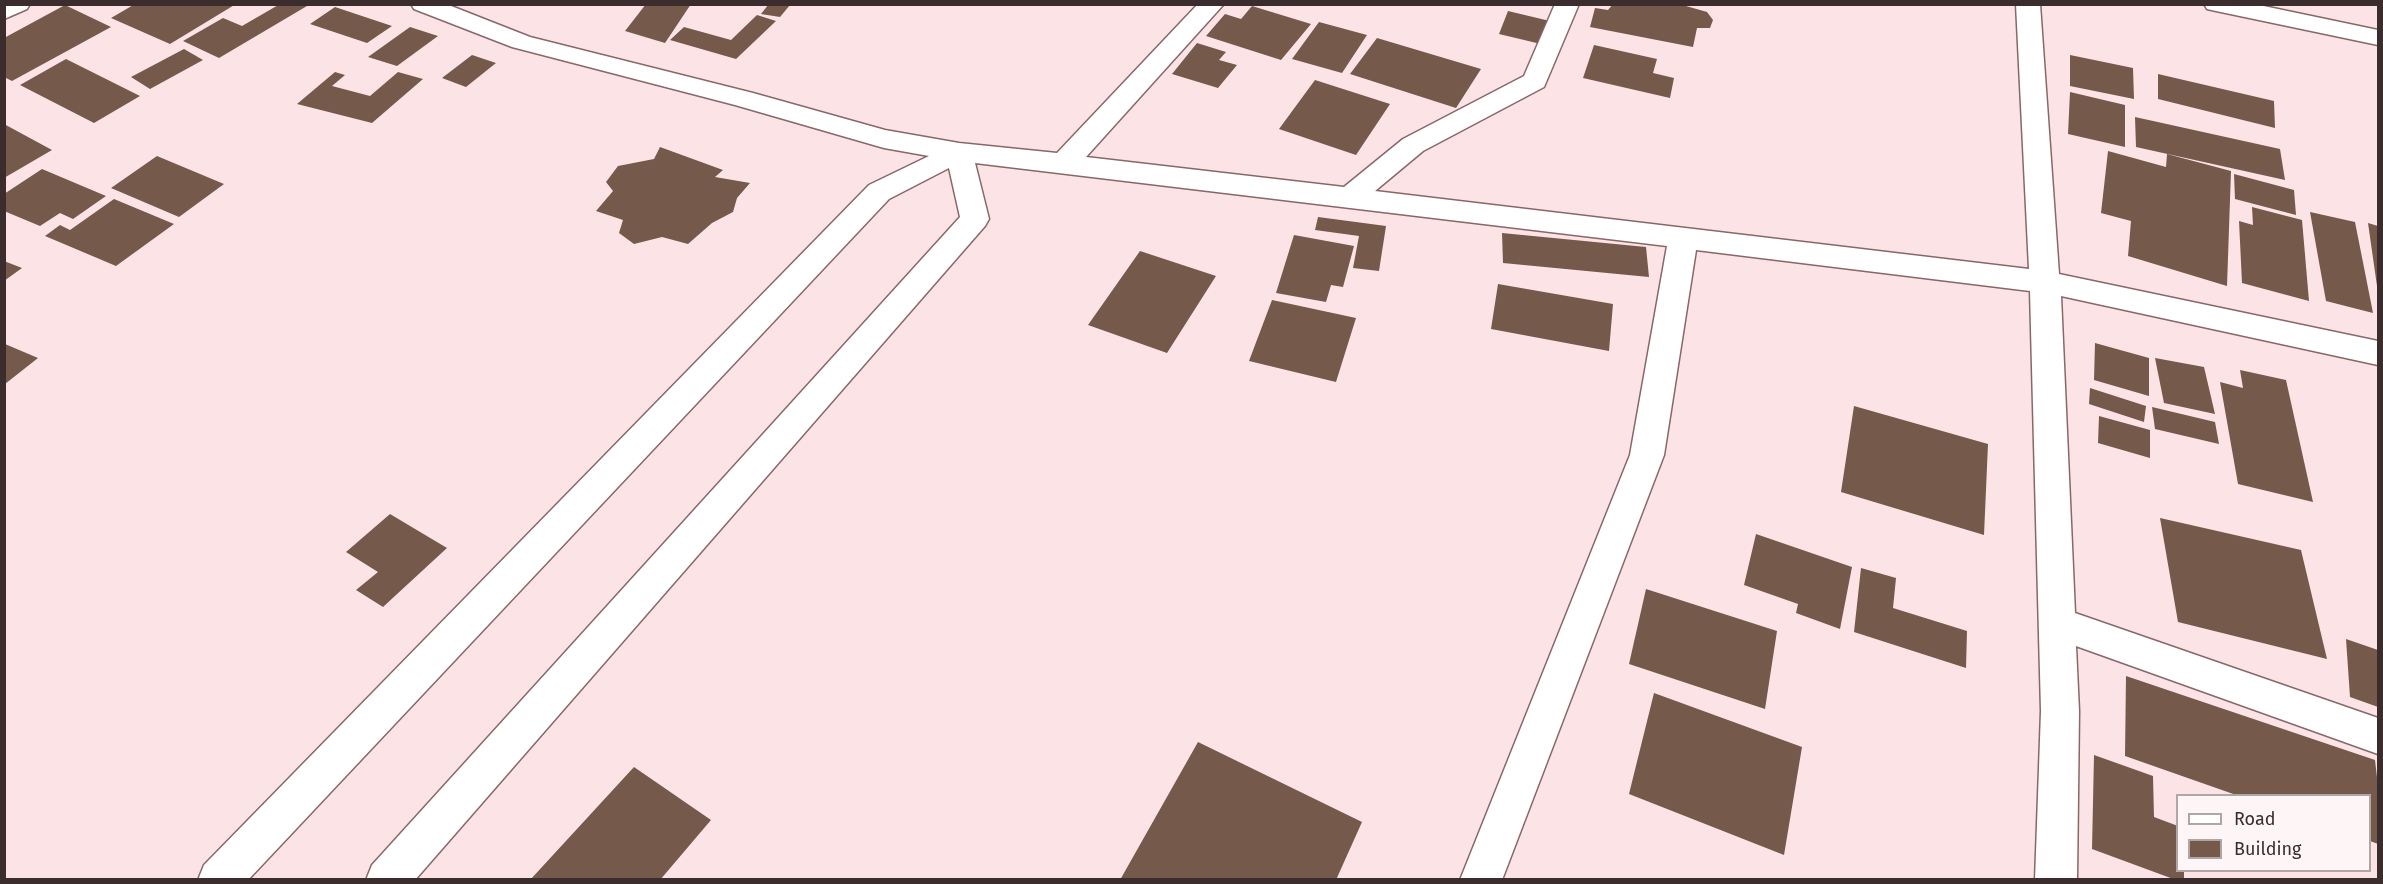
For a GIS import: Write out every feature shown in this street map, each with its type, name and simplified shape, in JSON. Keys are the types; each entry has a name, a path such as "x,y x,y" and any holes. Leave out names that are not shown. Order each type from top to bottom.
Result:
{"street":[{"path":"4,12 18,4"},
{"path":"423,4 521,42 744,99 884,139 959,152 2045,282 2379,352"},
{"path":"1064,163 1212,4"},
{"path":"1349,198 1413,145 1535,81 1567,4"},
{"path":"2028,4 2045,282 2060,711 2056,879"},
{"path":"2216,4 2379,38"},
{"path":"219,879 879,192 959,152"},
{"path":"387,879 975,219 959,152"},
{"path":"1481,879 1647,455 1683,239"},
{"path":"2057,623 2379,736"}],"building":[{"path":"135,4 236,4 170,44 111,18"},
{"path":"280,4 307,6 219,58 183,41 223,18 242,26"},
{"path":"646,4 691,4 665,43 625,31"},
{"path":"1613,4 1679,4 1707,12 1713,20 1710,28 1697,28 1693,47 1590,27 1595,8 1608,10"},
{"path":"65,5 111,27 12,81 4,77 4,38"},
{"path":"768,5 790,5 780,17 761,14"},
{"path":"1252,6 1311,24 1281,60 1206,36 1225,14 1241,19"},
{"path":"335,7 392,26 367,43 310,24"},
{"path":"1508,11 1554,22 1545,45 1499,34"},
{"path":"757,15 776,21 736,59 670,40 684,27 731,40"},
{"path":"1319,22 1367,35 1342,73 1292,59"},
{"path":"410,27 438,36 397,66 368,57"},
{"path":"1377,38 1481,69 1456,108 1350,74"},
{"path":"1197,43 1226,52 1219,60 1237,65 1218,88 1172,74"},
{"path":"1594,45 1657,59 1653,73 1674,78 1670,98 1583,78"},
{"path":"184,49 203,60 150,89 131,77"},
{"path":"472,55 496,63 466,87 442,78"},
{"path":"2070,55 2133,68 2134,99 2070,86"},
{"path":"66,59 140,96 94,123 20,85"},
{"path":"335,72 345,75 332,86 370,96 398,72 423,79 372,123 297,104"},
{"path":"2158,74 2274,101 2275,128 2158,99"},
{"path":"1315,80 1390,104 1356,155 1279,129"},
{"path":"2070,92 2125,105 2125,147 2068,134"},
{"path":"2135,117 2280,149 2285,180 2136,147"},
{"path":"4,124 52,150 4,178"},
{"path":"660,147 723,170 715,177 750,183 737,198 733,212 712,223 688,244 662,237 634,244 619,233 623,220 596,211 613,191 606,182 618,166 654,159"},
{"path":"2108,151 2166,167 2167,154 2231,171 2227,286 2128,256 2131,221 2101,213"},
{"path":"157,156 224,184 179,217 111,188"},
{"path":"42,169 106,196 73,219 60,213 40,226 4,211 4,194"},
{"path":"2234,174 2294,190 2296,215 2235,199"},
{"path":"114,199 174,224 116,266 45,236 60,225 70,230"},
{"path":"2252,207 2302,220 2309,301 2242,283 2239,221 2253,225"},
{"path":"2310,212 2355,222 2373,313 2326,301"},
{"path":"1318,217 1386,226 1379,271 1353,268 1359,236 1315,230"},
{"path":"2368,223 2378,226 2378,286 2377,286"},
{"path":"1502,233 1646,247 1649,277 1503,263"},
{"path":"1294,235 1354,246 1343,287 1331,285 1326,302 1276,293"},
{"path":"1140,251 1216,276 1167,353 1088,325"},
{"path":"4,261 22,268 4,281"},
{"path":"1498,284 1613,304 1609,351 1491,329"},
{"path":"1272,300 1356,318 1336,382 1249,361"},
{"path":"2095,343 2149,358 2149,396 2094,380"},
{"path":"5,344 38,358 5,384"},
{"path":"2155,358 2204,367 2215,414 2164,403"},
{"path":"2240,370 2286,380 2313,502 2238,484 2220,382 2243,388"},
{"path":"2090,388 2146,406 2144,422 2089,404"},
{"path":"1854,406 1988,444 1984,535 1841,492"},
{"path":"2152,407 2215,422 2219,444 2155,429"},
{"path":"2099,416 2150,430 2150,458 2098,443"},
{"path":"390,514 447,548 383,607 356,590 378,572 346,552"},
{"path":"2160,518 2301,550 2327,659 2178,622"},
{"path":"1756,534 1852,567 1840,629 1796,613 1798,604 1744,585"},
{"path":"1861,568 1896,578 1893,608 1967,631 1966,668 1854,632"},
{"path":"1646,589 1777,631 1765,709 1629,664"},
{"path":"2346,639 2378,650 2378,707 2350,697"},
{"path":"2126,676 2375,760 2378,786 2378,844 2371,841 2371,794 2233,794 2125,756"},
{"path":"1654,693 1802,747 1784,855 1629,794"},
{"path":"1198,742 1362,822 1336,880 1120,880"},
{"path":"2094,755 2153,776 2154,817 2176,825 2176,872 2184,872 2184,880 2176,880 2092,849"},
{"path":"634,767 711,820 660,880 530,880"}]}
